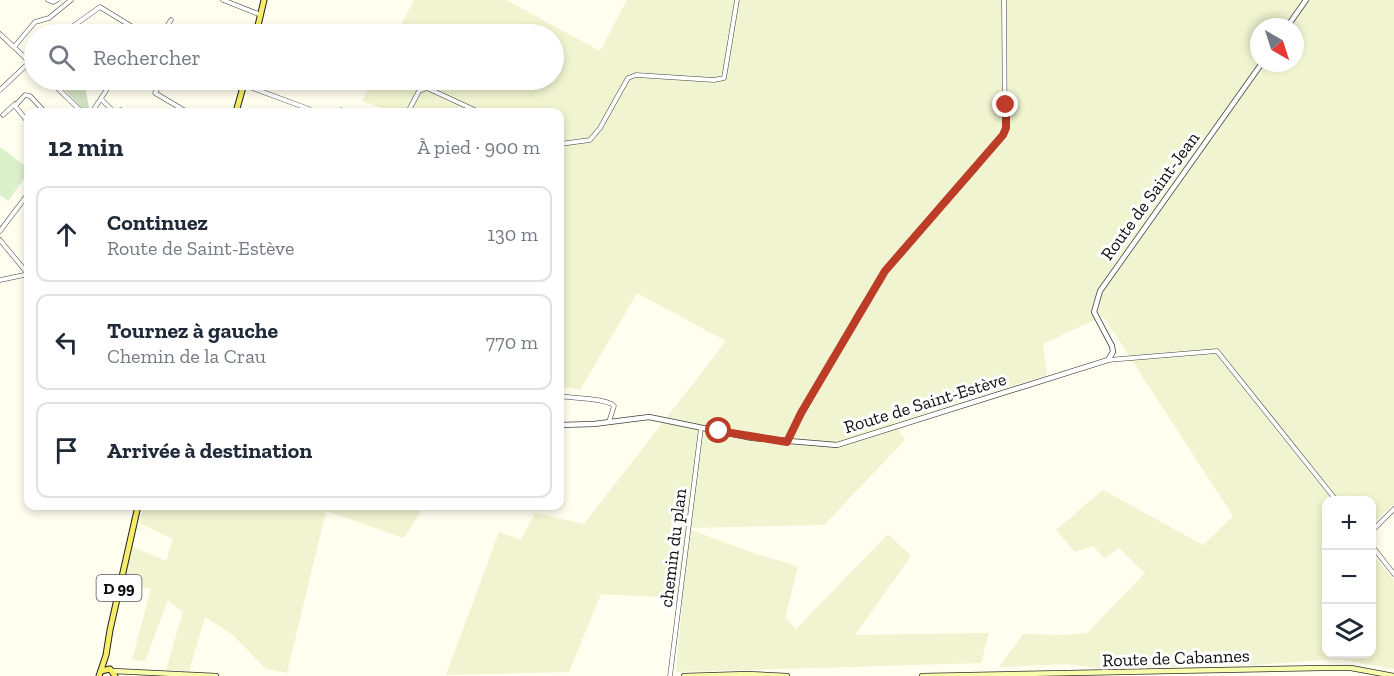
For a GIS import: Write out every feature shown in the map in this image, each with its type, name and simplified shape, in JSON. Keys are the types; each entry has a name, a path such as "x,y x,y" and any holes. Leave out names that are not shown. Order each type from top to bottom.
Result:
{"main road":[{"path":"259,24 264,0"},
{"path":"237,108 242,90"},
{"name":"D 99","path":"100,674 137,510"},
{"name":"D 99","path":"106,655 112,672"},
{"name":"Route de Cabannes","path":"922,676 1322,668 1351,668 1394,676"},
{"path":"121,676 132,672"},
{"path":"100,674 132,672 216,676"},
{"path":"684,676 747,674 787,676"}],"street":[{"path":"48,0 53,2 58,0 63,7"},
{"path":"33,24 49,18 71,0"},
{"path":"223,0 261,15"},
{"path":"564,143 590,140 600,128 628,78 636,75 714,80 724,78 737,0"},
{"path":"787,442 813,393 885,271 1003,135 1006,122 1004,0"},
{"path":"1293,18 1306,0"},
{"path":"76,24 100,7 127,24"},
{"path":"168,24 171,20"},
{"path":"0,34 24,56"},
{"path":"14,47 24,35"},
{"path":"0,90 24,68"},
{"name":"Route de Saint-Jean","path":"1108,360 1113,351 1094,312 1100,291 1256,72"},
{"path":"59,90 78,108"},
{"path":"95,108 107,90"},
{"path":"156,90 154,93 180,108"},
{"path":"263,90 307,108"},
{"path":"410,108 422,90"},
{"path":"434,90 471,108"},
{"path":"3,115 25,95 28,95 41,108"},
{"path":"101,99 110,108"},
{"path":"15,104 24,117"},
{"path":"0,231 24,199"},
{"path":"0,240 24,268"},
{"path":"0,280 24,275"},
{"path":"1108,360 1217,351 1332,496"},
{"name":"Route de Saint-Estève","path":"564,425 649,417 752,438 828,446 850,442 1108,360"},
{"path":"564,397 612,404 614,406 609,422"},
{"name":"chemin du plan","path":"670,675 701,427"},
{"path":"1376,526 1394,509"},
{"path":"1374,550 1394,574"}],"green space":[{"path":"414,0 506,0 550,24 401,24"},
{"path":"627,0 1394,0 1394,504 1376,521 1376,496 1322,496 1322,658 1376,658 1376,559 1394,580 1394,669 1338,659 1253,665 1107,669 1066,664 999,667 1023,634 1087,633 1145,573 1119,548 1104,558 1093,546 1075,552 1056,530 1103,490 1203,545 1233,516 1103,316 1043,344 1047,375 894,423 905,440 824,525 686,528 756,554 798,566 785,618 796,629 888,534 911,556 855,635 989,633 981,663 676,672 682,605 658,597 601,594 569,672 446,675 499,532 521,540 535,513 584,524 726,341 637,293 580,390 564,387 564,108 381,108 362,101 368,90 564,90 564,31 600,51"},
{"path":"65,90 86,90 89,108 82,108"},
{"path":"0,147 24,165 24,179 8,201 0,195"},
{"path":"142,510 422,510 404,538 326,511 287,673 266,669 232,634 205,617 189,671 166,670 183,612 168,600 145,661 132,660 151,589 123,585 133,547 166,561 173,539 139,523"}],"route":[{"path":"719,431 787,442 801,413 875,285 1003,135 1006,128 1006,105"}]}
